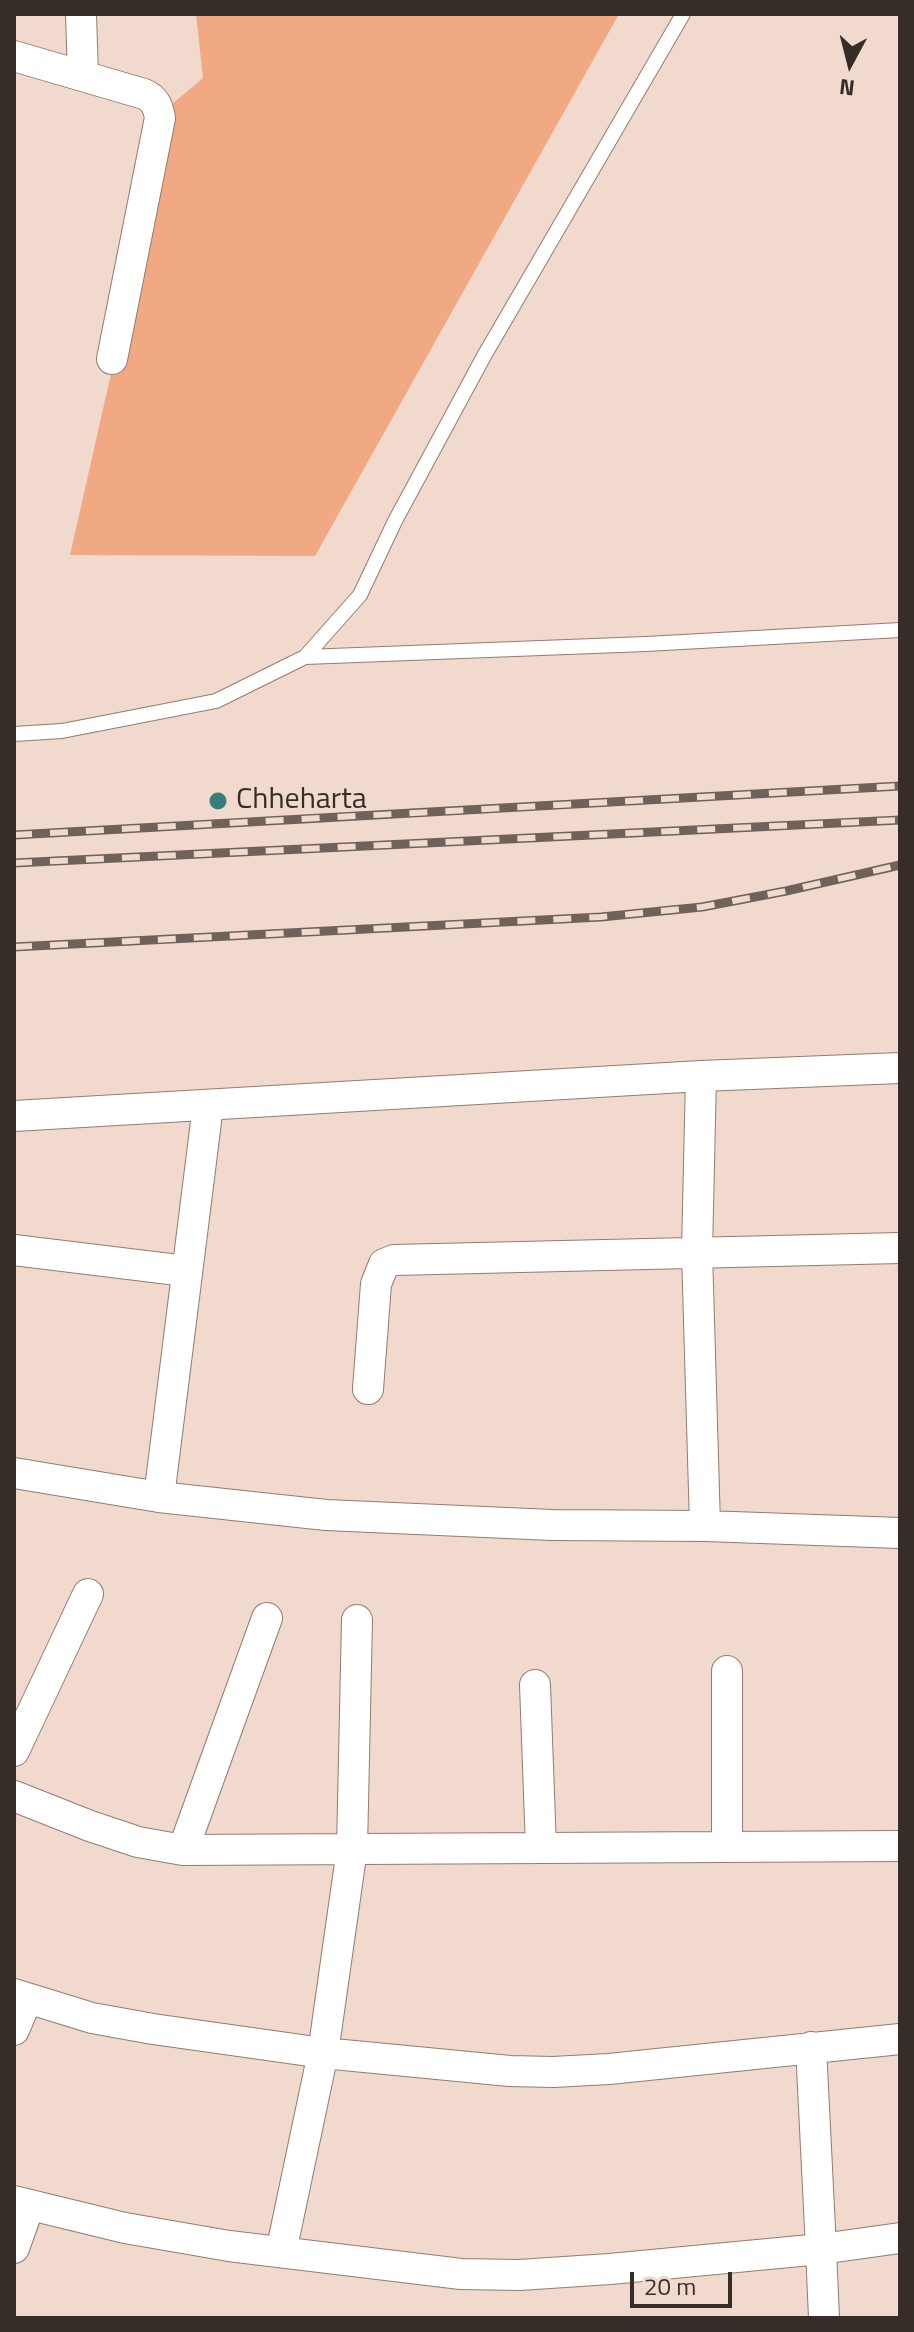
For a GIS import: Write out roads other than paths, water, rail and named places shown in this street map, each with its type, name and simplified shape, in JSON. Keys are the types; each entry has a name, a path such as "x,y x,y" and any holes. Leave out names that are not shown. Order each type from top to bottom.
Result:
{"street":[{"path":"81,14 83,76"},
{"path":"14,56 152,98 158,107 160,118 112,359"},
{"path":"14,1116 701,1076 900,1068"},
{"path":"701,1076 697,1252 705,1526"},
{"path":"159,1497 208,1106"},
{"path":"368,1389 376,1284 384,1264 394,1260 900,1248"},
{"path":"14,1250 186,1271"},
{"path":"14,1473 159,1497 326,1515 552,1525 705,1526 900,1533"},
{"path":"14,1751 88,1594"},
{"path":"183,1850 267,1618"},
{"path":"281,2252 323,2053 352,1849 357,1620"},
{"path":"727,1671 727,1847"},
{"path":"535,1685 541,1848"},
{"path":"14,1796 138,1842 183,1850 900,1846"},
{"path":"14,2030 21,1996 92,2018 153,2029 323,2053 510,2071 553,2072 900,2039"},
{"path":"811,2047 824,2318"},
{"path":"14,2248 21,2204 125,2228 229,2246 461,2274 519,2275 610,2269 821,2249 900,2238"}],"lane":[{"path":"14,734 62,731 216,701 305,657 360,595 395,521 484,356 683,14"},
{"path":"305,657 646,644 900,630"}],"railway":[{"path":"14,835 900,786"},
{"path":"14,863 900,820"},
{"path":"14,947 601,917 702,907 900,865"}],"place":[{"name":"Chheharta","path":"218,801"}]}
